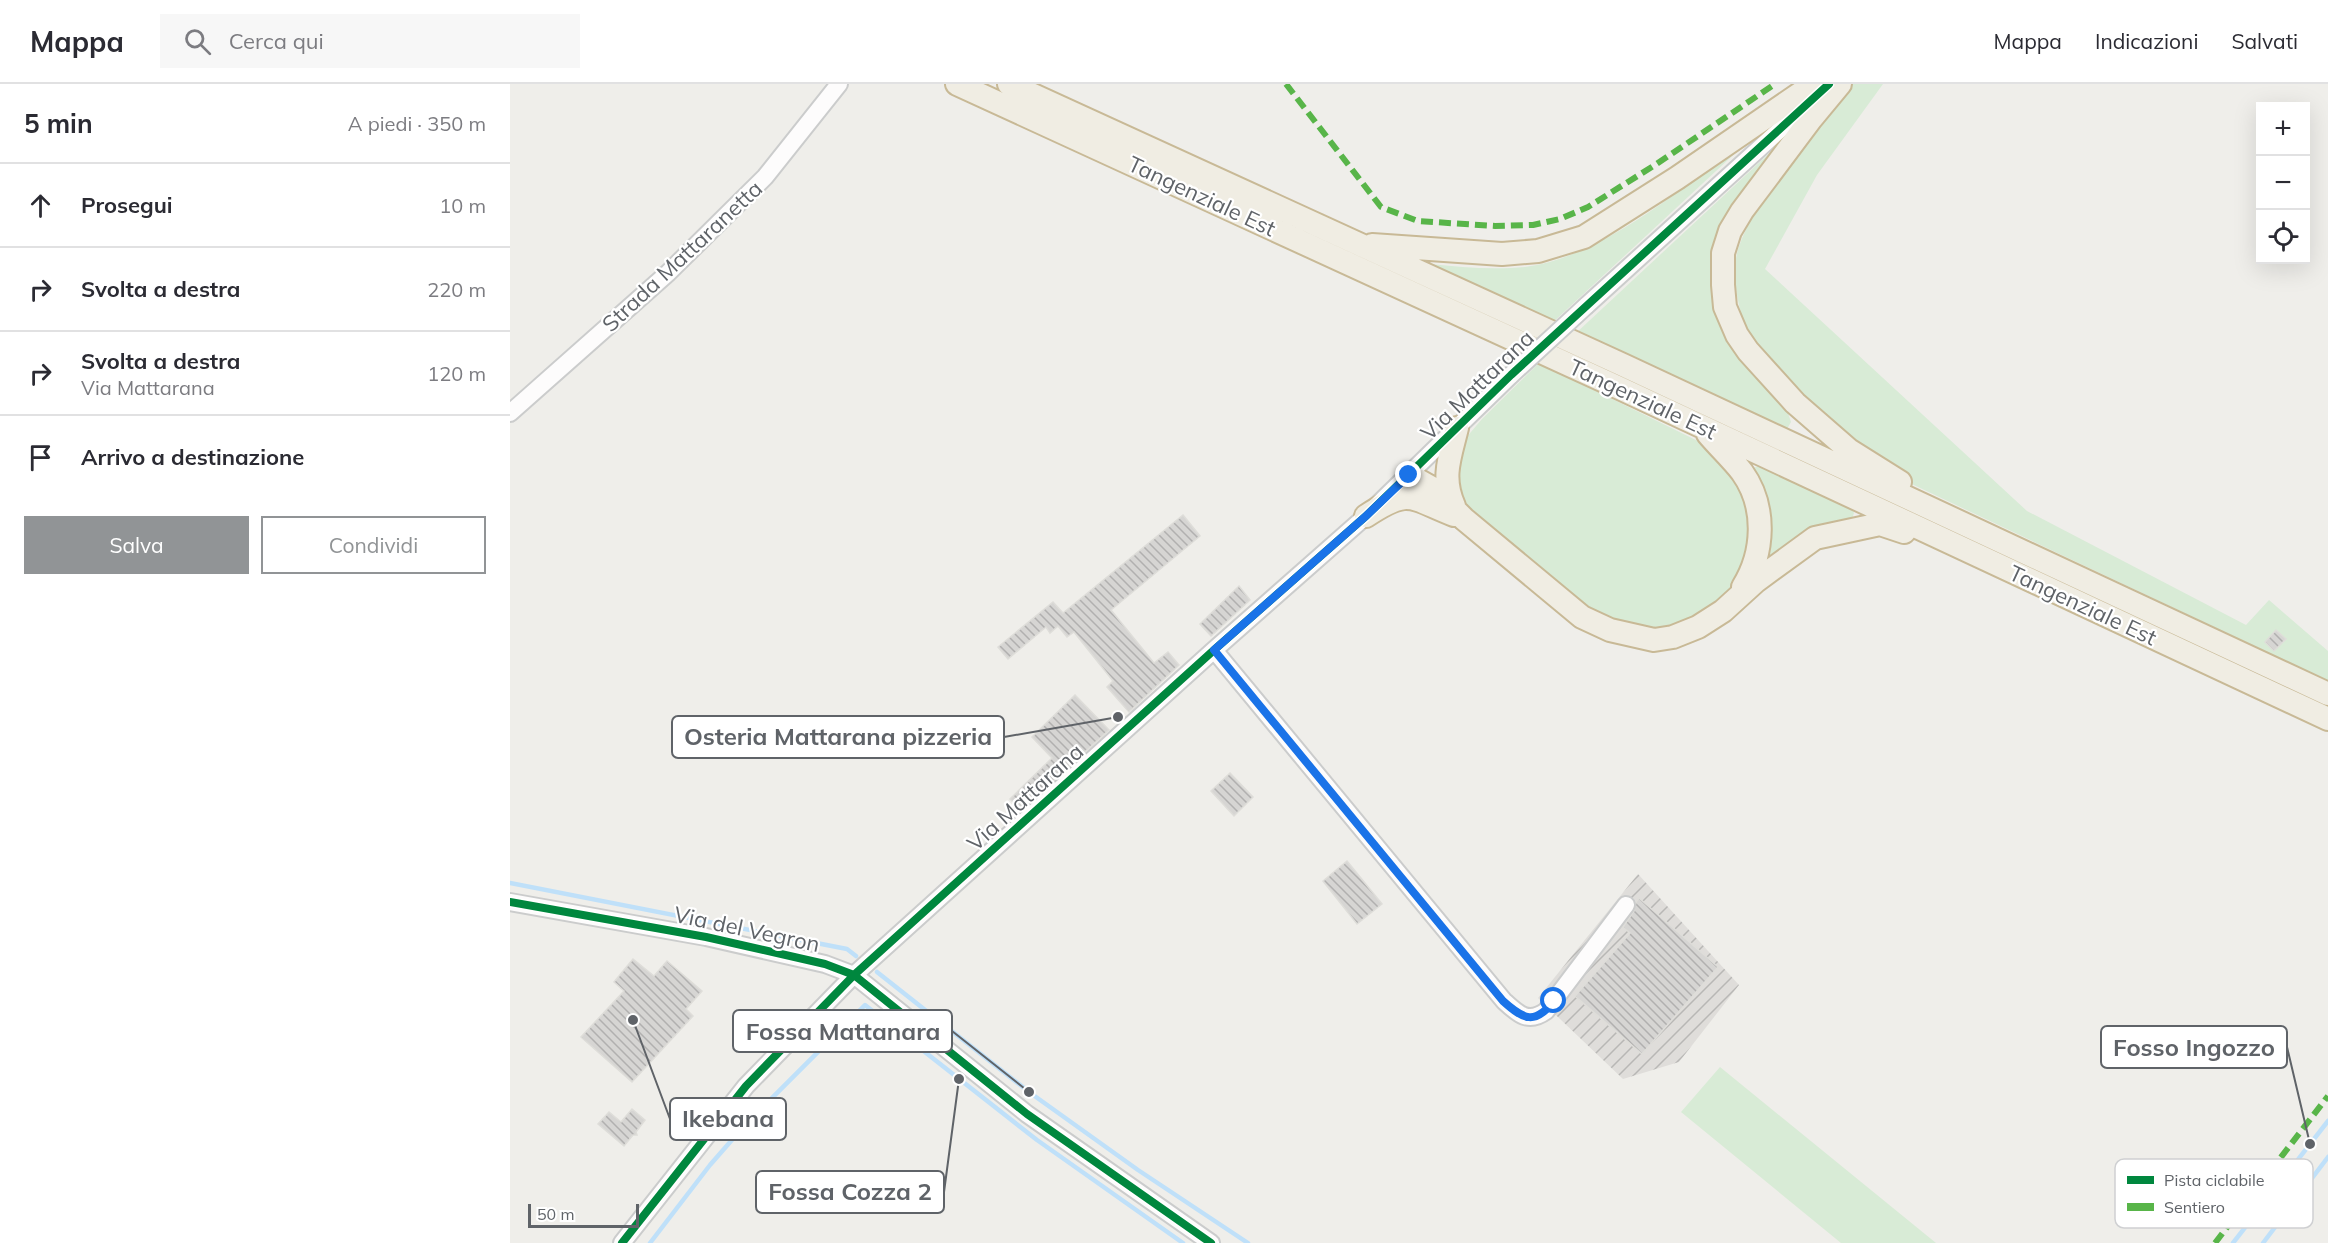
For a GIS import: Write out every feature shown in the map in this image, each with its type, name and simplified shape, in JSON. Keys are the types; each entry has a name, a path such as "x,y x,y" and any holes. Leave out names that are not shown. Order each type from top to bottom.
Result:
{"highway":[{"name":"Tangenziale Est","path":"957,84 1701,426 2328,719"},
{"name":"Tangenziale Est","path":"1010,84 2328,694"},
{"path":"1358,244 1503,254 1538,251 1584,237 1677,178 1814,84"},
{"path":"1840,84 1742,211 1730,231 1723,253 1725,307 1737,335 1748,351 1795,403 1850,450 1975,530"},
{"path":"1701,426 1743,473 1754,496 1759,518 1760,539 1754,570 1737,597"},
{"path":"1458,428 1446,478 1447,491 1453,506 1464,519"},
{"path":"1409,475 1434,489 1464,519 1582,617 1610,630 1654,640 1673,637 1698,627 1723,611 1737,597 1815,537 1880,524 2007,570"},
{"path":"1409,475 1421,501"},
{"path":"1366,516 1389,501 1405,497 1421,501 1464,519"}],"street":[{"name":"Strada Mattaranetta","path":"510,413 668,273 765,177 839,84"},
{"name":"Via Mattarana","path":"622,1243 746,1086 854,975 1366,516 1511,375 1829,84"},
{"path":"1214,650 1503,1001 1516,1012 1529,1018 1538,1017 1546,1011 1626,905"},
{"name":"Via del Vegron","path":"510,902 706,937 825,964 854,975 1028,1114 1211,1243"}],"shaded area":[{"path":"1638,874 1739,985 1679,1062 1623,1079 1538,998"}],"green space":[{"path":"1849,84 1883,84 1817,175 1765,269 2027,511 2246,625 2269,600 2328,651 2328,681 1880,469 1834,433 1750,339 1737,295 1735,267 1739,247 1749,224 1781,172"},
{"path":"1771,120 1550,325 1429,264 1489,268 1525,267 1557,260 1590,247 1622,229 1686,186"},
{"path":"1792,132 1725,229 1738,355 1786,407 1791,422 1787,429 1783,430 1575,334"},
{"path":"1539,363 1708,446 1718,454 1745,496 1752,538 1737,585 1713,610 1660,631 1599,617 1476,519 1456,496 1456,455 1465,439"},
{"path":"1759,466 1852,509 1854,513 1852,519 1769,558 1766,556 1751,472 1753,468"},
{"path":"1720,1067 1936,1243 1841,1243 1681,1112"}],"building":[{"path":"1183,515 1200,536 1111,610 1154,663 1168,652 1179,665 1129,712 1107,687 1113,681 1074,632 1067,637 1058,626 1050,633 1046,627 1008,659 998,647 1053,602 1063,613"},
{"path":"1239,586 1250,600 1211,636 1200,624"},
{"path":"2276,630 2286,639 2274,651 2265,642"},
{"path":"1075,695 1109,730 1021,810 1010,799 1052,758 1032,737"},
{"path":"1230,773 1253,797 1234,816 1211,791"},
{"path":"1347,861 1382,904 1357,924 1323,881"},
{"path":"1639,898 1718,967 1642,1054 1575,996 1630,933 1623,927 1634,911"},
{"path":"633,959 654,976 667,961 702,991 686,1009 693,1016 632,1082 581,1037 624,991 614,982"},
{"path":"632,1109 645,1120 636,1132 637,1135 633,1135 624,1146 598,1124 609,1112 621,1122"}],"waterway":[{"path":"510,883 847,949 856,956"},
{"path":"877,972 1029,1092 1138,1170 1248,1243"},
{"path":"650,1243 710,1165 745,1125 865,1005 1037,1140 1183,1243"},
{"path":"2298,1159 2328,1121"},
{"path":"2313,1177 2328,1157"},
{"path":"2233,1243 2245,1228"},
{"path":"2263,1243 2274,1228"}],"marked path":[{"path":"1286,84 1381,207 1418,221 1495,226 1533,225 1560,219 1588,207 1775,84"},
{"path":"2280,1159 2328,1096"},
{"path":"2215,1243 2227,1228"}],"cycle path":[{"path":"622,1243 746,1086 854,975 1366,516 1511,375 1829,84"},
{"path":"510,902 706,937 825,964 854,975 1027,1114 1211,1243"}],"place":[{"name":"Osteria Mattarana pizzeria","path":"1118,717"},
{"name":"Ikebana","path":"633,1020"},
{"name":"Fossa Cozza 2","path":"959,1079"},
{"name":"Fossa Mattanara","path":"1029,1092"},
{"name":"Fosso Ingozzo","path":"2310,1144"}],"route":[{"path":"1409,475 1214,650 1503,1001 1516,1012 1529,1018 1538,1017 1554,1001"}]}
